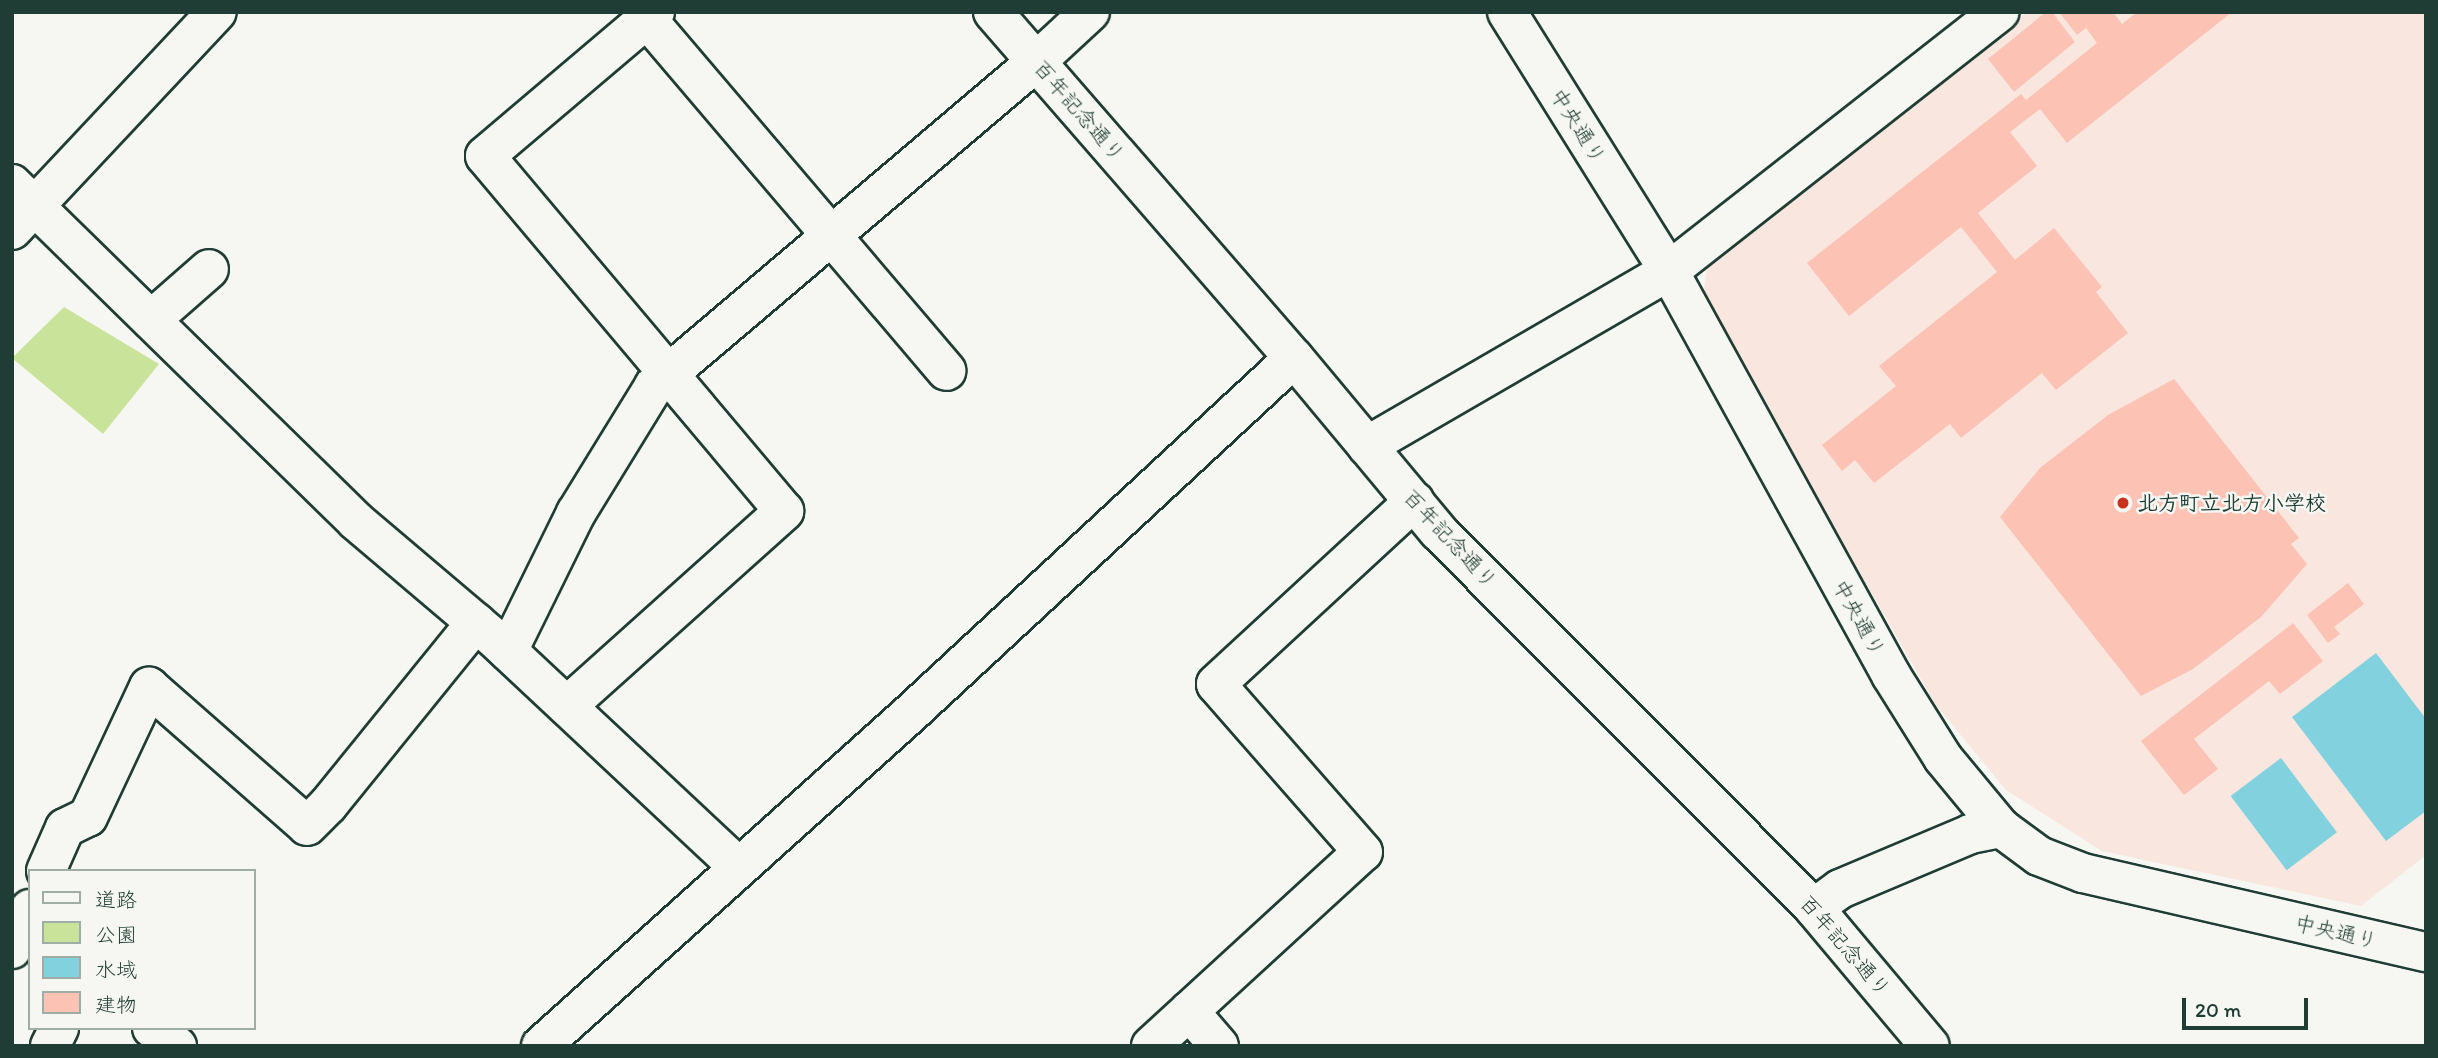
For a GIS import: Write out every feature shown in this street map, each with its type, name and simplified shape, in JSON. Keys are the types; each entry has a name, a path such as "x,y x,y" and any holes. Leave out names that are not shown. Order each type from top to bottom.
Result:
{"street":[{"path":"218,12 20,207 151,320 356,521 476,622 737,866"},
{"name":"百年記念通り","path":"993,12 1294,358 1439,532 1814,908 1930,1046"},
{"path":"508,651 576,513 654,386 1037,61 1090,12"},
{"name":"中央通り","path":"1507,12 1669,271 1891,676 1943,758 2001,828 2039,856 2083,873 2426,952"},
{"path":"1367,446 1669,271 1999,12"},
{"path":"568,706 784,511 485,156 651,16 947,372"},
{"path":"151,320 209,269"},
{"path":"544,1045 737,866 902,720 1294,358"},
{"path":"1151,1046 1363,852 1216,684 1413,501"},
{"path":"47,869 65,828 88,817 149,687 307,826 328,805 476,622"},
{"path":"1814,908 1852,884 1970,834 2001,828"},
{"path":"28,914 12,950 28,959"},
{"path":"1189,1011 1219,1046"},
{"path":"50,1046 58,1030"},
{"path":"155,1030 177,1046"}],"shaded area":[{"name":"北方町立北方小学校","path":"2027,12 2426,12 2426,855 2361,906 2102,851 2006,790 1936,705 1703,300 1707,264"}],"green space":[{"path":"64,307 159,364 103,434 12,358"}],"water":[{"path":"2376,653 2426,719 2426,811 2386,841 2292,717"},
{"path":"2281,758 2337,832 2287,870 2231,796"}],"building":[{"path":"2046,12 2052,12 2075,42 2014,92 1988,59"},
{"path":"2059,12 2113,12 2122,24 2137,12 2232,12 2067,143 2040,109 2010,132 2037,166 1978,213 2015,260 2054,228 2102,287 2096,292 2128,333 2056,390 2042,373 1961,438 1950,424 1874,483 1855,460 1842,471 1822,445 1896,386 1879,366 1997,272 1961,227 1849,316 1807,263 2021,94 2026,100 2097,43 2086,28 2077,35"},
{"path":"2174,379 2299,538 2291,544 2307,564 2261,617 2193,669 2141,696 2000,517 2040,468 2108,415"},
{"path":"2348,583 2364,604 2334,627 2340,634 2328,643 2307,615"},
{"path":"2293,623 2323,661 2280,694 2269,681 2194,739 2218,769 2184,795 2141,741"}],"place":[{"name":"北方町立北方小学校","path":"2123,503"}]}
